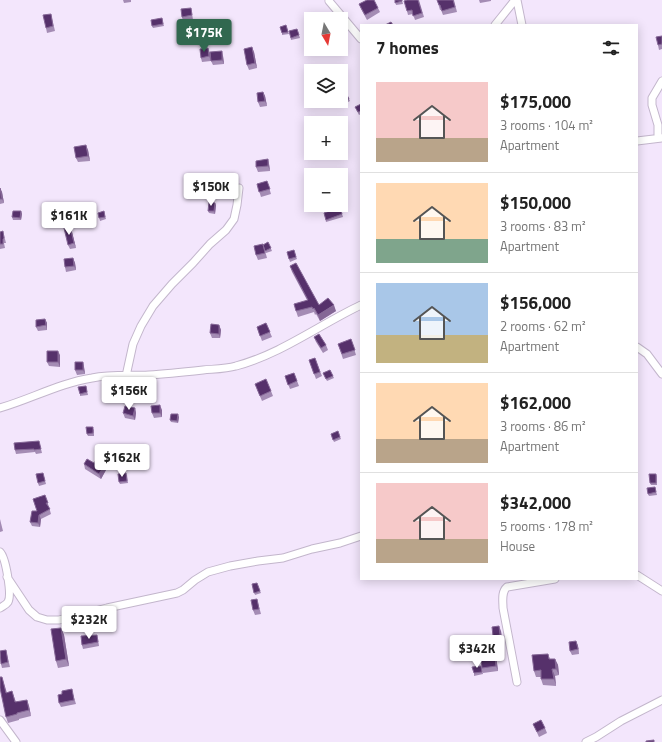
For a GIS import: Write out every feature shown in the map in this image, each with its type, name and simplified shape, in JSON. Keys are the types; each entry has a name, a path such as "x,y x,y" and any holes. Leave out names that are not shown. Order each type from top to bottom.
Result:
{"street":[{"path":"495,24 516,0"},
{"path":"516,0 522,24"},
{"path":"329,1 360,38"},
{"path":"638,141 660,138 652,98 662,81"},
{"path":"126,376 133,344 141,326 154,306 172,284 194,263 210,244 226,230 234,219 239,188"},
{"path":"0,408 17,403 70,382 92,378 112,375 126,376 166,374 235,366 259,359 360,306"},
{"path":"638,348 647,354 662,374"},
{"path":"7,577 29,610 37,617 47,620 59,620 177,593 208,572 237,565 283,558 360,536"},
{"path":"0,552 5,563 9,600 7,604 0,608"},
{"path":"638,576 662,591"},
{"path":"517,682 503,608 503,594 507,587 540,580"},
{"path":"586,742 621,721 662,700"},
{"path":"0,720 16,742"}],"building":[{"path":"367,0 374,0 378,8 365,15 359,4"},
{"path":"395,0 402,0 402,1 395,3"},
{"path":"418,0 422,13 413,16 412,10 407,11 404,1"},
{"path":"437,0 453,0 455,7 442,11"},
{"path":"191,8 192,15 182,17 181,9"},
{"path":"51,14 53,26 46,28 43,15"},
{"path":"162,18 163,24 152,26 151,20"},
{"path":"286,25 288,32 282,33 280,27"},
{"path":"297,29 299,35 291,38 289,31"},
{"path":"662,36 662,44 658,45 656,37"},
{"path":"252,47 255,63 247,65 244,49"},
{"path":"208,48 209,56 201,58 200,49"},
{"path":"222,51 222,60 211,61 210,52"},
{"path":"263,92 265,101 258,102 257,93"},
{"path":"360,104 360,111 358,112 355,107"},
{"path":"86,145 88,156 76,158 74,147"},
{"path":"268,159 268,166 256,167 256,161"},
{"path":"267,181 270,189 259,192 257,184"},
{"path":"0,188 2,199 0,199"},
{"path":"209,202 215,203 214,211 208,211"},
{"path":"13,211 21,211 20,218 12,217"},
{"path":"104,211 105,217 99,218 98,213"},
{"path":"341,212 342,214 326,220 324,213"},
{"path":"70,227 74,243 68,245 64,228"},
{"path":"3,231 3,244 0,244 0,232"},
{"path":"268,242 271,248 265,251 263,245"},
{"path":"263,244 265,253 256,255 254,246"},
{"path":"294,250 296,257 289,259 287,252"},
{"path":"73,258 74,266 65,267 64,259"},
{"path":"296,263 319,305 328,298 334,305 318,315 312,307 296,311 294,304 308,300 290,266"},
{"path":"45,319 46,325 36,327 36,320"},
{"path":"266,323 270,332 260,336 257,327"},
{"path":"211,324 219,325 219,334 210,333"},
{"path":"319,334 326,345 321,348 314,337"},
{"path":"351,339 355,350 342,354 338,344"},
{"path":"47,351 58,351 58,362 47,362"},
{"path":"315,358 320,372 314,374 309,360"},
{"path":"75,362 83,362 83,370 75,370"},
{"path":"330,370 333,376 326,379 323,373"},
{"path":"294,373 297,381 288,385 285,376"},
{"path":"266,379 271,391 260,396 255,384"},
{"path":"86,386 87,392 80,394 78,387"},
{"path":"137,392 143,392 143,400 136,400"},
{"path":"160,405 160,413 152,413 151,406"},
{"path":"125,406 135,408 133,416 123,413"},
{"path":"171,414 178,414 177,421 170,420"},
{"path":"86,427 93,427 93,433 87,434"},
{"path":"338,431 340,437 333,440 331,434"},
{"path":"39,441 41,449 15,450 14,443"},
{"path":"87,459 94,463 96,460 104,466 99,474 84,464"},
{"path":"43,473 45,481 38,483 36,474"},
{"path":"126,473 127,481 119,482 118,474"},
{"path":"649,474 656,474 656,483 650,483"},
{"path":"655,487 656,492 648,494 647,488"},
{"path":"45,495 48,503 46,503 50,509 39,515 38,523 30,522 32,511 37,511 33,499"},
{"path":"257,583 260,591 254,593 252,584"},
{"path":"257,599 259,609 253,610 251,600"},
{"path":"499,626 500,635 493,636 492,627"},
{"path":"61,628 66,659 56,661 51,629"},
{"path":"97,635 98,642 82,645 81,636"},
{"path":"576,641 578,649 570,651 569,642"},
{"path":"493,642 496,666 482,668 479,644"},
{"path":"6,650 8,662 1,664 0,651"},
{"path":"548,654 549,659 555,659 556,669 552,669 554,679 541,679 541,670 534,671 532,655"},
{"path":"481,666 482,672 474,673 472,667"},
{"path":"0,677 2,677 6,693 12,691 15,702 27,700 29,710 6,717 0,688"},
{"path":"72,689 74,700 59,703 58,695 62,694 62,691"},
{"path":"541,720 545,728 537,732 533,724"},
{"path":"654,740 654,742 646,742 646,741"}]}
